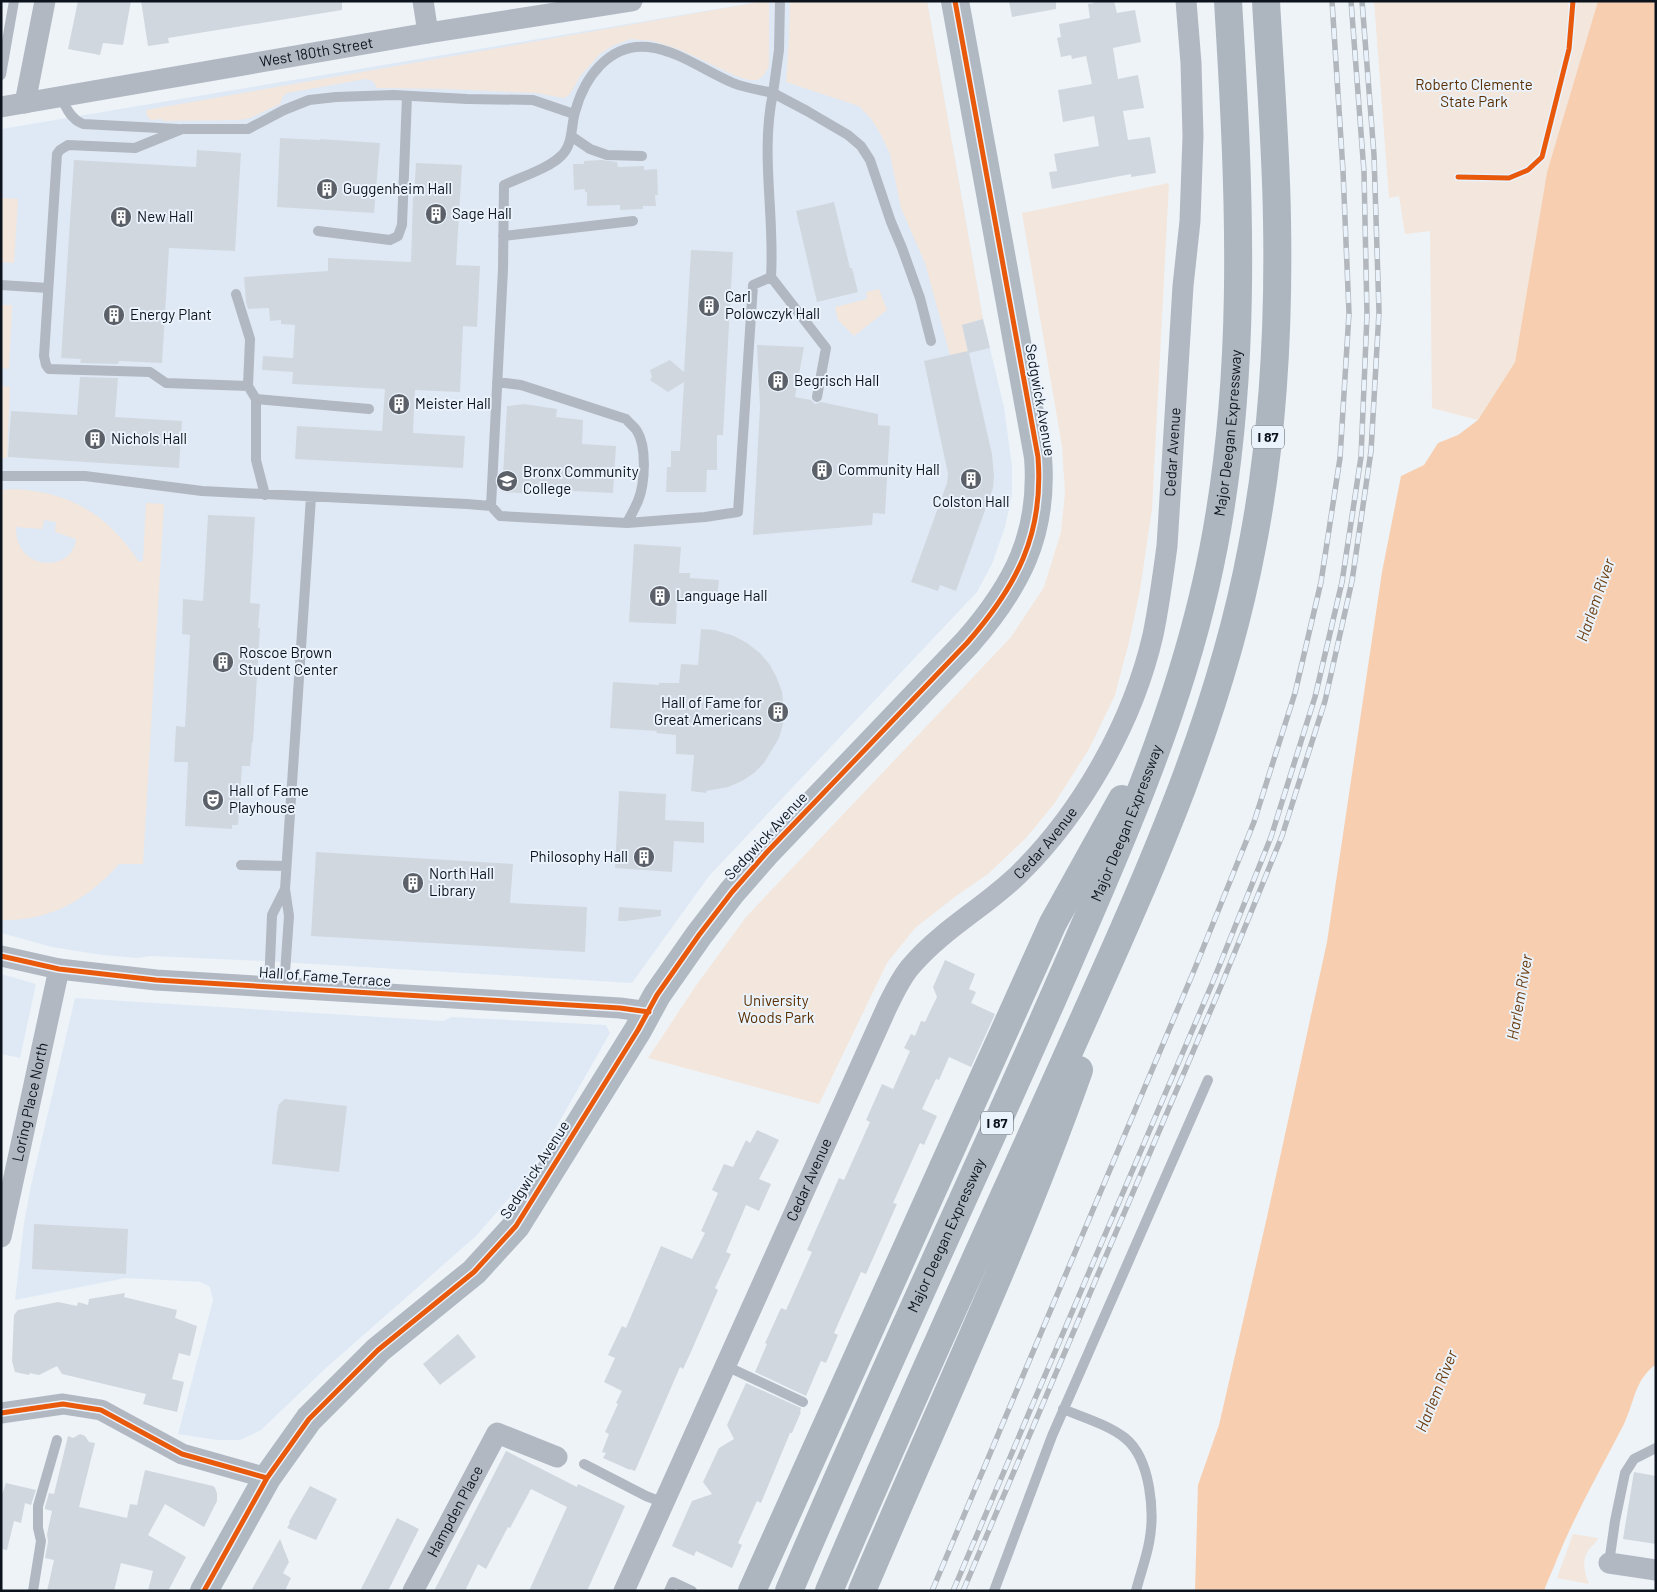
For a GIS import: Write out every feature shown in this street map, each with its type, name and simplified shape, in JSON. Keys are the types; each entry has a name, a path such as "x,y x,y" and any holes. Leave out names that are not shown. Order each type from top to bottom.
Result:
{"highway":[{"name":"I 87","path":"829,1591 1155,857 1199,744 1222,673 1239,609 1263,482 1275,353 1277,223 1266,1"},
{"name":"Major Deegan Expressway","path":"788,1591 1100,892 1148,773 1190,649 1206,586 1218,520 1228,457 1234,392 1238,299 1238,197 1228,2"},
{"path":"752,1591 1053,923 1134,776 1166,708 1190,649"},
{"path":"862,1591 926,1441 973,1338 1057,1130 1155,857"}],"main road":[{"name":"Sedgwick Avenue","path":"204,1591 267,1478 309,1419 378,1350 474,1272 516,1226 662,988 732,892 988,620 1012,583 1027,549 1037,511 1040,477 1037,450 955,1"}],"street":[{"path":"25,103 45,1"},
{"path":"423,1 428,34"},
{"name":"West 180th Street","path":"1,107 632,1"},
{"name":"Cedar Avenue","path":"624,1591 887,1007 901,980 911,965 949,929 1018,875 1048,842 1074,809 1098,771 1121,727 1140,677 1152,637 1162,588 1183,286 1190,221 1193,136 1191,63 1186,1"},
{"name":"Hall of Fame Terrace","path":"1,956 59,969 156,980 620,1008 649,1012"},
{"name":"Loring Place North","path":"1,1237 59,969"},
{"path":"1,1413 62,1404 101,1410 182,1454 267,1478"},
{"name":"Hampden Place","path":"413,1591 497,1433 557,1457"},
{"path":"1609,1563 1656,1570"}],"lane":[{"path":"1,75 14,1"},
{"path":"780,1 779,50 768,117 768,194 773,250 771,277 826,348 817,397"},
{"path":"490,506 503,270 504,185 552,163 563,155 571,136 574,114 586,81 596,68 620,52 648,47 685,58 734,83 773,93 848,135 861,146 870,160 920,298 931,341"},
{"path":"61,97 69,112 77,122 82,124 182,129 248,129 284,110 309,100 354,96 533,100 574,114"},
{"path":"318,231 390,240 398,236 402,225 407,96"},
{"path":"182,129 135,148 68,145 57,154 44,356 46,364 49,370 150,372 166,383 248,386"},
{"path":"571,136 590,150 607,155 642,156"},
{"path":"503,236 633,220"},
{"path":"1,476 85,476 202,491 490,506 500,516 627,523 738,512 753,285 771,277"},
{"path":"1,285 48,288"},
{"path":"236,294 250,339 248,386 256,400 256,460 265,495"},
{"path":"497,382 521,385 626,419 637,431 644,457 639,499 627,523"},
{"path":"256,400 369,409"},
{"path":"277,986 289,916 285,889 286,866 311,498"},
{"path":"241,865 286,866"},
{"path":"277,986 272,915 285,889"},
{"path":"994,1591 1063,1409 1208,1080"},
{"path":"726,1366 803,1402"},
{"path":"1063,1409 1116,1432 1125,1438 1136,1448 1143,1463 1150,1497 1150,1530 1149,1542 1136,1591"},
{"path":"34,1591 41,1542 38,1528 38,1506 57,1440"},
{"path":"1609,1563 1625,1473 1634,1459 1656,1448"},
{"path":"584,1464 646,1496 664,1503"},
{"path":"669,1591 673,1582 692,1591"}],"shaded area":[{"name":"Bronx Community College","path":"765,1 927,1 983,319 1004,407 1012,466 1012,495 1005,527 992,564 977,592 709,876 632,983 263,961 151,956 137,958 102,955 52,947 1,933 1,129"},
{"path":"1,974 36,984 20,1058 1,1054"},
{"path":"75,998 443,1021 452,1017 606,1025 610,1033 538,1159 519,1187 476,1236 326,1368 261,1430 240,1440 217,1440 178,1434 213,1300 210,1287 201,1282 126,1278 15,1300 24,1223 31,1185"}],"green space":[{"path":"769,1 769,66 764,75 758,80 749,80 736,76 681,50 653,41 631,39 612,46 601,53 581,75 570,94 564,98 536,93 377,88 373,81 365,79 287,93 283,96 280,104 250,118 239,120 163,121 162,119 151,120 147,116 146,110"},
{"path":"790,1 927,1 983,319 962,325 968,353 952,362 925,263 901,208 890,154 881,135 872,120 859,106 786,82"},
{"name":"Roberto Clemente State Park","path":"1374,1 1598,1 1547,172 1515,362 1478,420 1432,408 1430,231 1405,234 1399,196 1389,198"},
{"name":"University Woods Park","path":"1169,183 1152,509 1140,590 1129,642 1115,695 1089,749 1054,804 1026,838 988,874 915,928 887,963 819,1104 648,1058 695,987 746,917 1011,637 1044,587 1061,532 1065,493 1062,446 1022,213"},
{"path":"1,198 18,199 14,263 1,262"},
{"path":"879,289 887,310 854,336 838,320 835,307 867,299 866,292"},
{"path":"1,305 12,305 9,369 1,368"},
{"path":"1,386 10,387 7,458 1,458"},
{"path":"14,489 53,495 86,509 114,531 139,562 143,561 146,503 164,504 143,864 119,864 107,877 81,898 51,912 19,920 1,920 1,490","holes":["44,520 56,522 55,532 76,539 73,550 65,558 55,562 44,563 34,560 25,553 18,542 16,527 42,529"]},
{"path":"1573,1534 1598,1538 1588,1551 1584,1563 1589,1584 1557,1578"}],"water":[{"name":"Harlem River","path":"1598,1 1656,1 1656,1364 1639,1384 1628,1416 1572,1524 1544,1591 1195,1591 1198,1485 1219,1425 1327,942 1382,572 1401,476 1424,465 1438,443 1458,435 1478,420 1515,362 1547,172"}],"building":[{"path":"78,1 131,1 123,45 103,43 100,55 68,49"},
{"path":"141,1 342,1 342,10 168,38 169,43 148,46"},
{"path":"1009,1 1056,1 1056,9 1012,17"},
{"path":"1094,1 1114,1 1117,13 1135,10 1141,42 1113,48 1118,79 1138,75 1144,108 1123,111 1128,140 1150,137 1156,173 1131,177 1131,174 1052,189 1049,172 1057,171 1054,154 1099,146 1094,116 1063,122 1058,90 1092,84 1086,56 1072,59 1071,55 1061,57 1057,38 1061,37 1059,24 1090,18 1088,4 1094,3"},
{"name":"Guggenheim Hall","path":"280,138 380,143 374,213 277,207"},
{"path":"197,150 241,153 235,251 169,248 162,363 119,361 118,364 80,363 81,359 61,358 74,160 196,167"},
{"path":"601,160 617,162 618,167 644,166 644,170 657,169 658,195 655,195 656,206 643,206 643,209 620,210 620,205 587,206 587,192 585,192 585,189 574,190 573,164 584,164 584,161"},
{"path":"416,163 462,165 456,265 480,266 477,327 463,326 460,392 415,390 413,433 465,436 463,468 295,459 297,426 382,431 385,389 292,384 293,372 262,370 263,356 293,358 295,325 281,324 281,320 270,321 269,308 248,309 244,277 328,271 328,258 411,262"},
{"path":"834,202 850,268 852,268 858,292 817,302 796,211"},
{"name":"Carl Polowczyk Hall","path":"691,250 733,252 723,435 717,435 717,470 707,470 706,492 666,492 667,467 671,467 671,451 680,451 684,382 668,392 650,380 652,377 650,370 670,360 684,372"},
{"name":"Colston Hall","path":"983,319 990,348 969,353 992,454 993,488 956,591 940,585 938,591 911,582 947,483 948,474 924,361 968,351 962,325"},
{"name":"Community Hall","path":"757,345 804,347 795,397 811,400 815,404 821,402 878,414 878,425 890,426 885,514 873,513 872,525 753,535 760,407"},
{"name":"Nichols Hall","path":"80,377 118,378 115,417 182,421 179,468 8,457 11,411 77,415"},
{"path":"524,404 557,409 556,417 583,420 582,444 616,446 613,493 552,490 552,495 502,492 507,406"},
{"name":"Roscoe Brown Student Center","path":"208,515 255,517 250,603 260,604 258,628 260,628 253,742 250,766 242,766 238,825 232,825 232,829 185,826 188,762 174,762 176,726 185,727 190,635 182,634 183,599 203,601"},
{"name":"Language Hall","path":"634,544 681,547 679,573 690,573 690,578 719,580 717,599 677,598 676,624 629,622"},
{"path":"701,629 715,630 734,636 760,653 770,665 777,678 782,692 784,710 779,738 764,763 742,781 728,787 706,791 706,793 691,791 694,755 676,754 676,735 656,733 657,731 610,728 613,682 659,685 659,683 679,683 681,664 698,665"},
{"name":"Philosophy Hall","path":"619,791 666,794 665,820 704,822 704,843 674,841 672,872 615,868"},
{"name":"North Hall Library","path":"316,852 513,864 510,903 587,907 585,952 311,936"},
{"path":"619,907 661,910 661,916 618,921"},
{"path":"945,960 975,974 969,989 976,992 971,1003 995,1014 971,1067 949,1057 939,1080 936,1079 922,1109 937,1116 924,1145 920,1143 893,1203 897,1204 866,1274 861,1272 834,1333 838,1335 826,1363 821,1361 806,1396 755,1372 767,1344 765,1343 781,1308 786,1310 812,1252 807,1250 839,1178 844,1180 870,1122 866,1120 882,1084 893,1089 910,1051 904,1048 911,1034 915,1036 921,1021 925,1022 937,997 933,987"},
{"path":"285,1099 347,1106 339,1172 272,1164 277,1112 279,1104"},
{"path":"757,1130 779,1140 759,1179 771,1184 759,1211 746,1205 726,1252 731,1254 715,1288 718,1290 690,1354 683,1369 680,1367 635,1471 630,1470 603,1458 606,1453 602,1452 609,1434 605,1432 622,1391 604,1382 615,1358 608,1355 622,1326 626,1328 661,1246 692,1259 705,1233 701,1231 718,1193 712,1190 724,1164 733,1167 746,1140 750,1143"},
{"path":"34,1224 128,1229 126,1274 32,1269"},
{"path":"125,1293 124,1297 177,1310 175,1318 197,1326 190,1356 179,1353 172,1379 184,1382 177,1412 143,1404 146,1394 62,1374 57,1366 39,1375 15,1372 12,1361 14,1315 18,1310 58,1302 77,1306 78,1302 88,1305 89,1299"},
{"path":"458,1334 476,1357 440,1385 423,1364"},
{"path":"746,1383 801,1408 801,1412 792,1433 790,1433 761,1503 757,1501 738,1543 742,1545 732,1568 696,1551 694,1556 672,1546 692,1501 712,1494 703,1482 719,1448 734,1439 727,1425"},
{"path":"80,1434 85,1436 89,1442 95,1443 79,1507 127,1518 130,1504 137,1505 145,1470 215,1488 217,1501 204,1527 165,1504 148,1535 186,1557 168,1591 148,1591 153,1571 121,1563 114,1591 47,1591 54,1560 45,1558 48,1542 47,1534 52,1511 45,1509 45,1507 49,1493 54,1494 68,1436 73,1438"},
{"path":"506,1451 577,1487 578,1484 625,1506 587,1591 529,1591 567,1507 531,1489 486,1569 478,1564 465,1591 434,1591"},
{"path":"1634,1472 1656,1476 1656,1544 1623,1539"},
{"path":"6,1483 36,1490 31,1505 25,1503 21,1523 14,1521 7,1550 1,1549 1,1497"},
{"path":"310,1486 337,1499 316,1540 287,1528"},
{"path":"397,1518 419,1529 388,1591 360,1591"},
{"path":"280,1539 289,1562 283,1573 291,1578 285,1591 251,1591"}],"railway":[{"path":"932,1591 1193,973 1254,822 1295,693 1321,582 1340,458 1349,313 1343,171 1332,1"},
{"path":"953,1591 1212,984 1271,837 1315,697 1342,582 1361,457 1367,315 1364,172 1351,1"},
{"path":"963,1591 1221,986 1282,836 1325,701 1352,581 1371,451 1379,312 1374,155 1362,1"}],"cycle path":[{"path":"204,1591 267,1478 309,1419 378,1350 474,1272 516,1226 638,1030 657,995 699,935 732,892 767,852 967,643 1000,601 1024,558 1036,511 1039,485 1038,457 955,1"},
{"path":"1458,177 1509,178 1528,170 1542,157 1569,49 1573,1"},
{"path":"1,956 59,969 156,980 620,1008 649,1012"},
{"path":"1,1413 63,1404 101,1410 182,1454 267,1478"}],"place":[{"name":"Guggenheim Hall","path":"327,189"},
{"name":"Sage Hall","path":"436,214"},
{"name":"New Hall","path":"121,217"},
{"name":"Carl Polowczyk Hall","path":"709,306"},
{"name":"Energy Plant","path":"114,315"},
{"name":"Begrisch Hall","path":"778,381"},
{"name":"Meister Hall","path":"399,404"},
{"name":"Nichols Hall","path":"95,439"},
{"name":"Community Hall","path":"822,470"},
{"name":"Colston Hall","path":"971,479"},
{"name":"Bronx Community College","path":"507,481"},
{"name":"Language Hall","path":"660,596"},
{"name":"Roscoe Brown Student Center","path":"223,662"},
{"name":"Hall of Fame for Great Americans","path":"778,712"},
{"name":"Hall of Fame Playhouse","path":"213,800"},
{"name":"Philosophy Hall","path":"644,857"},
{"name":"North Hall Library","path":"413,883"}]}
